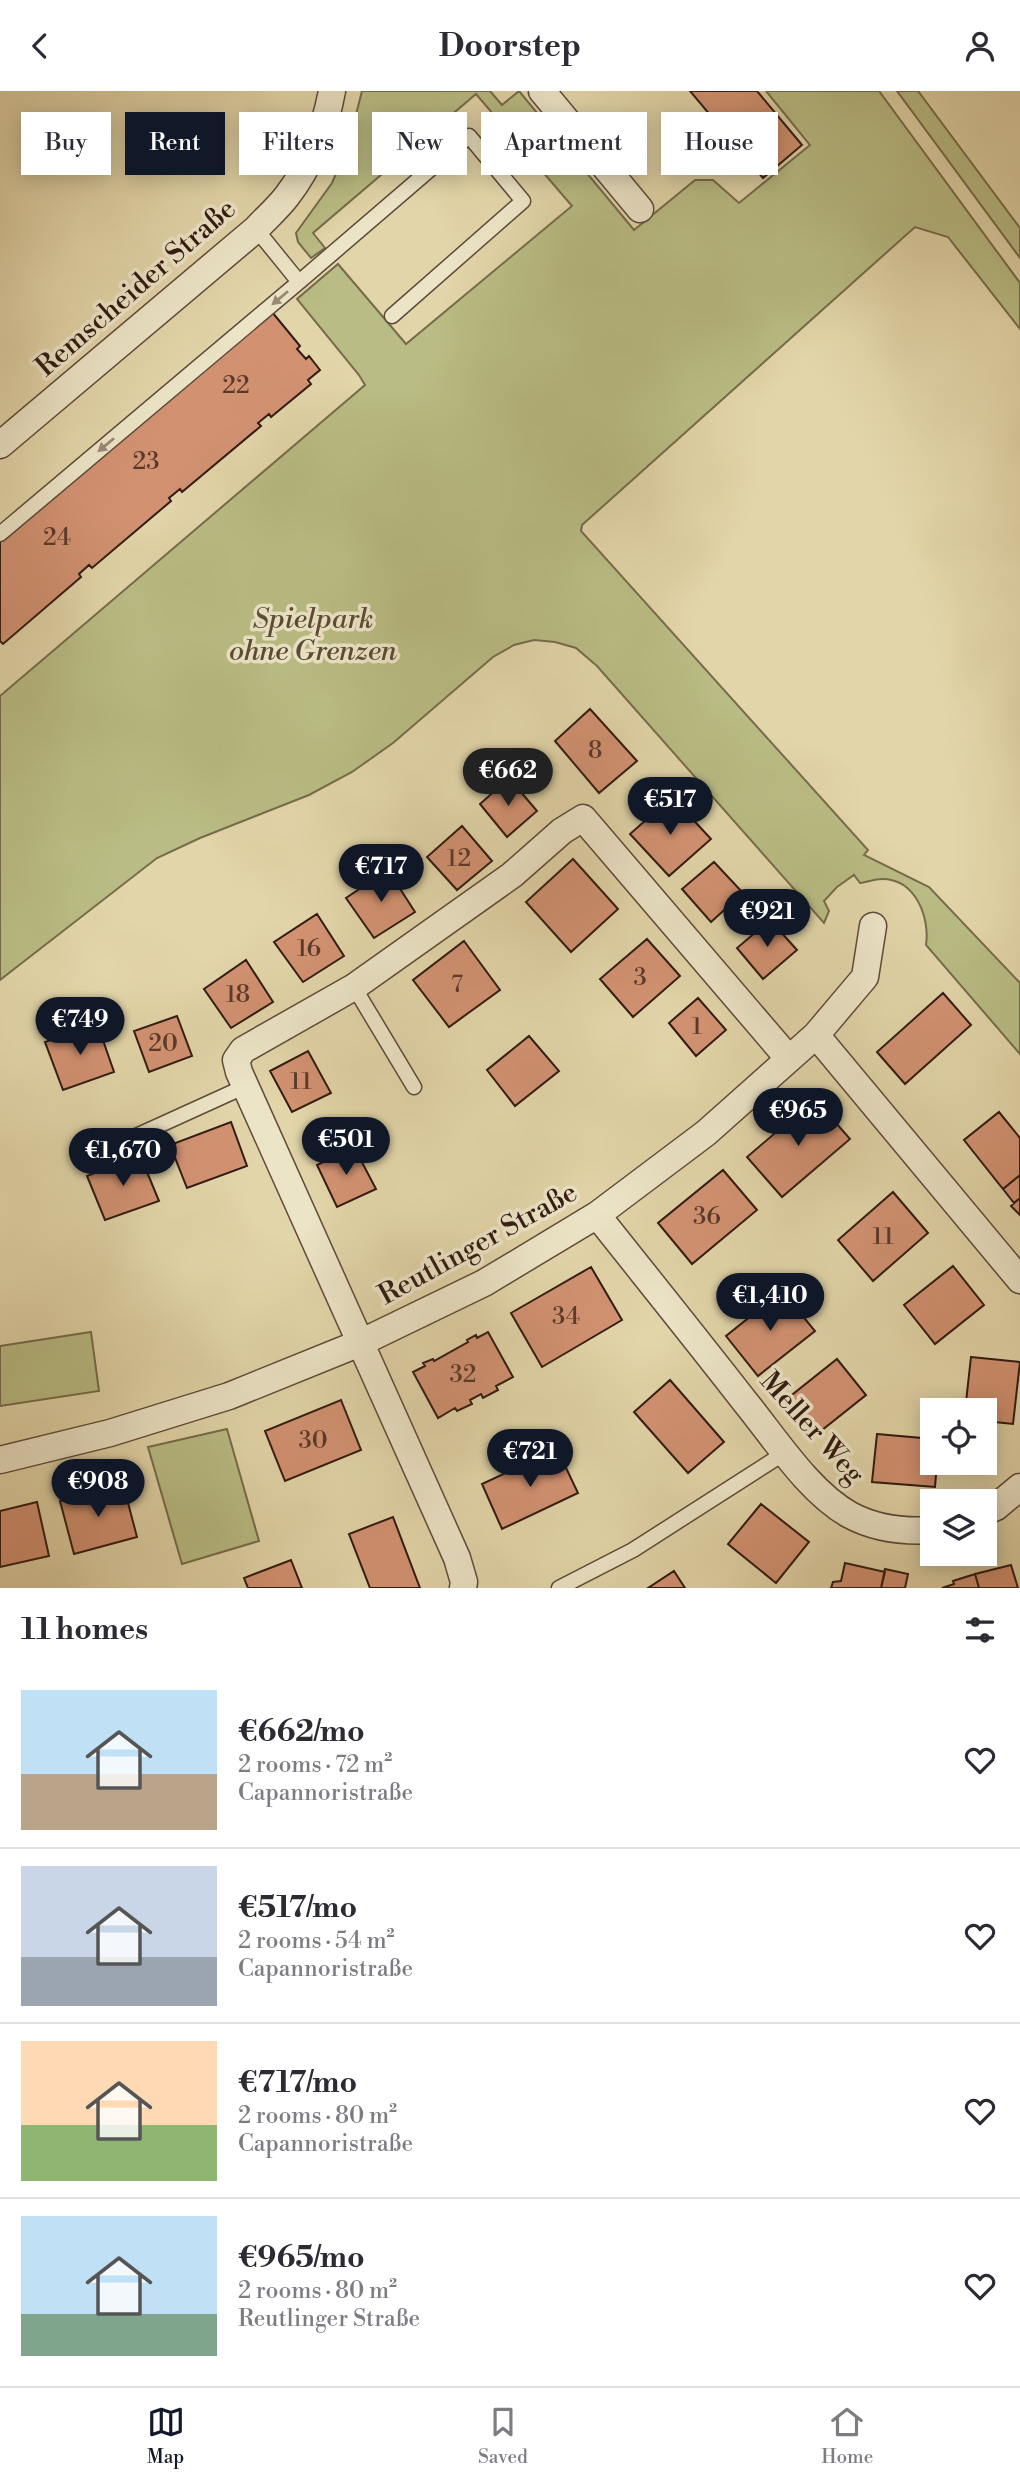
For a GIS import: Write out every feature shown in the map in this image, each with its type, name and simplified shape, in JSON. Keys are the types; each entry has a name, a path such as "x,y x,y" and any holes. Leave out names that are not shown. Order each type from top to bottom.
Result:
{"street":[{"name":"Remscheider Straße","path":"0,446 256,229 286,197 307,163 322,130 332,91"},
{"path":"542,91 640,209"},
{"path":"463,1588 464,1582 457,1558 236,1060 243,1050 354,987 512,875 562,831 583,818 789,1059"},
{"name":"Reutlinger Straße","path":"0,1460 110,1433 229,1396 360,1343 484,1283 597,1215 706,1133 816,1035 865,977 873,926"},
{"path":"816,1035 1020,1280"},
{"name":"Meller Weg","path":"597,1215 786,1452 830,1502 878,1527 920,1530"},
{"path":"997,1506 1020,1487"}],"lane":[{"path":"0,534 469,136 523,201 392,316"},
{"path":"256,229 299,282"},
{"path":"354,987 414,1087"},
{"path":"136,1136 246,1086"},
{"path":"559,1588 633,1550 786,1452"}],"green space":[{"path":"362,91 490,91 502,105 519,91 536,112 491,112 476,94 455,112 372,112 372,175 381,175 313,233 325,248 311,258 298,242 296,233 335,175 358,175 357,112"},
{"name":"Spielpark ohne Grenzen","path":"766,91 879,91 1020,283 1020,329 948,237 915,227 582,525 581,531 868,850 864,855 929,887 1020,983 1020,1054 926,945 923,912 912,893 904,886 882,879 860,883 854,875 824,901 829,911 824,923 597,666 576,648 534,640 514,645 493,657 393,743 352,772 309,795 157,858 0,980 0,696 365,385 297,299 338,264 406,344 572,206 545,175 588,175 634,230 695,180 713,180 739,203 773,175 778,175 778,171 810,145"},
{"path":"897,91 918,91 1020,228 1020,258"},
{"path":"91,1332 99,1391 0,1406 0,1346"},
{"path":"227,1429 259,1541 182,1564 148,1447"}],"building":[{"path":"690,91 757,91 774,112 708,112"},
{"path":"778,116 802,145 778,165"},
{"path":"272,312 300,346 297,349 306,359 309,356 320,370 308,380 311,384 271,417 269,414 258,423 261,426 182,492 180,489 169,498 171,501 92,568 89,565 79,574 81,577 3,644 0,641 0,540"},
{"path":"590,709 637,761 599,793 555,741"},
{"path":"509,778 537,811 507,837 480,804"},
{"path":"672,797 711,839 669,876 630,834"},
{"path":"462,826 492,861 457,890 427,857"},
{"path":"573,859 618,909 571,952 526,902"},
{"path":"714,862 743,893 711,922 682,889"},
{"path":"388,870 415,912 374,938 346,898"},
{"path":"317,914 344,956 303,982 274,942"},
{"path":"770,920 797,950 763,979 737,948"},
{"path":"647,939 680,976 633,1017 600,979"},
{"path":"464,941 500,990 449,1027 413,980"},
{"path":"246,960 273,1002 231,1028 204,989"},
{"path":"943,993 971,1025 905,1084 877,1052"},
{"path":"698,998 726,1030 696,1056 669,1023"},
{"path":"177,1016 192,1056 149,1072 134,1031"},
{"path":"97,1023 114,1072 63,1090 45,1042"},
{"path":"529,1036 559,1071 515,1106 487,1070"},
{"path":"308,1051 331,1093 292,1112 270,1071"},
{"path":"815,1099 850,1139 782,1197 747,1157"},
{"path":"999,1112 1020,1138 1020,1175 1003,1189 964,1140"},
{"path":"231,1122 247,1166 187,1188 170,1145"},
{"path":"354,1147 376,1189 337,1207 317,1165"},
{"path":"140,1155 159,1201 105,1220 87,1176"},
{"path":"723,1170 757,1210 692,1264 658,1223"},
{"path":"1020,1175 1020,1198 1014,1203 1003,1189"},
{"path":"893,1192 928,1233 873,1281 838,1240"},
{"path":"1020,1198 1020,1215 1011,1206"},
{"path":"953,1266 984,1305 935,1344 904,1305"},
{"path":"591,1267 622,1320 542,1367 511,1313"},
{"path":"782,1291 815,1331 758,1376 726,1336"},
{"path":"488,1332 513,1377 496,1386 498,1390 483,1398 481,1394 470,1400 472,1404 457,1411 455,1408 438,1418 413,1372 425,1366 423,1363 433,1359 434,1361 476,1335 477,1338"},
{"path":"971,1357 1020,1362 1013,1424 997,1422 997,1398 966,1398"},
{"path":"837,1359 866,1395 812,1438 783,1402"},
{"path":"670,1380 724,1442 688,1473 634,1412"},
{"path":"341,1400 361,1450 285,1481 265,1431"},
{"path":"877,1434 920,1438 920,1475 936,1475 935,1487 872,1482"},
{"path":"557,1449 578,1493 502,1529 482,1484"},
{"path":"123,1484 137,1537 74,1554 60,1501"},
{"path":"37,1502 49,1556 0,1567 0,1511"},
{"path":"761,1504 809,1542 776,1583 728,1544"},
{"path":"393,1517 420,1588 370,1588 349,1534"},
{"path":"291,1560 302,1588 248,1588 244,1578"},
{"path":"845,1563 885,1572 881,1588 831,1588 833,1582 841,1581"},
{"path":"1011,1565 1018,1588 979,1588 975,1574"},
{"path":"885,1569 908,1574 905,1588 881,1588"},
{"path":"674,1571 685,1588 648,1588"},
{"path":"975,1574 979,1588 942,1588 954,1584 953,1581"}]}
